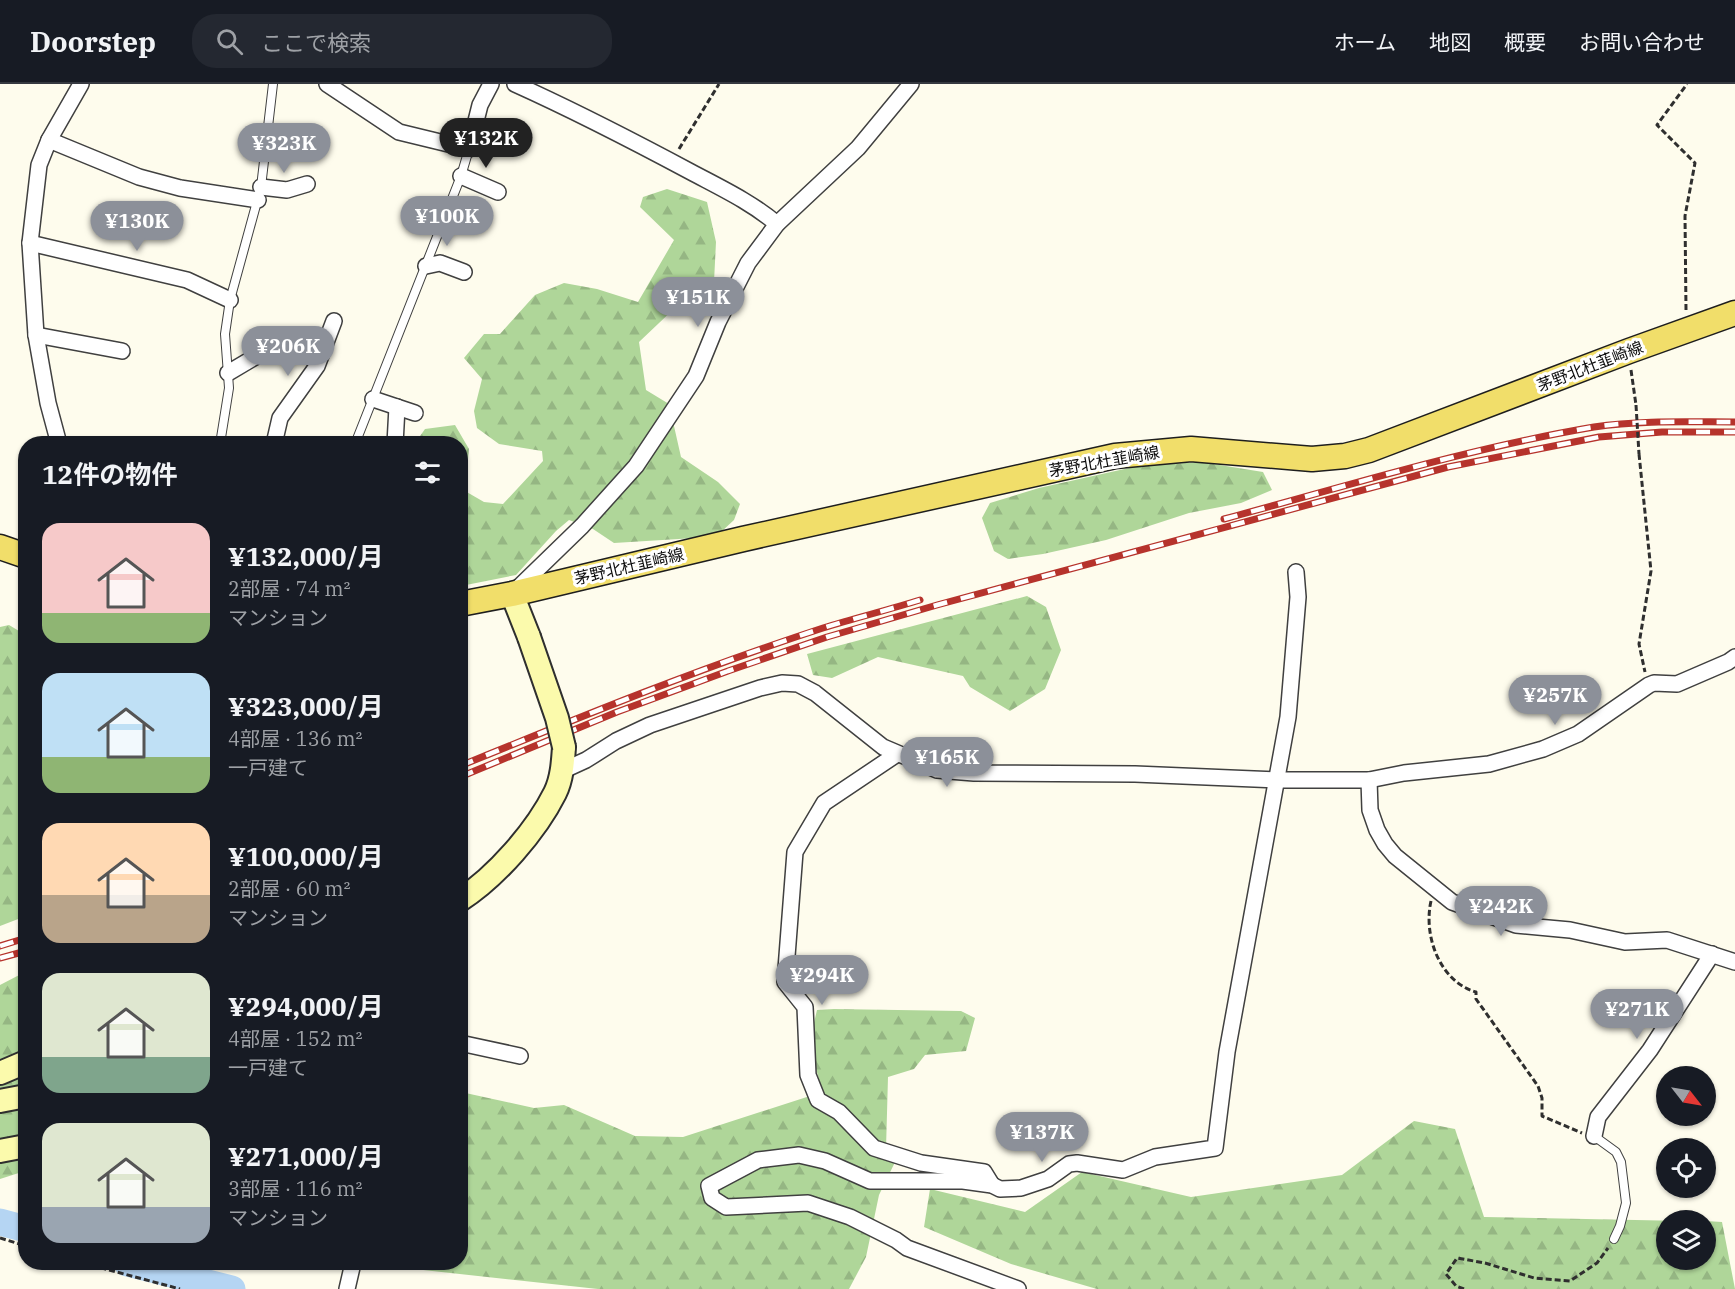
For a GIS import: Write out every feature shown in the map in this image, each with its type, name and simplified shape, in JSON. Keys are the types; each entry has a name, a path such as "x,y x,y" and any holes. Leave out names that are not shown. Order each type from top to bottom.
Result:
{"main road":[{"name":"茅野北杜韮崎線","path":"468,602 1115,456 1191,449 1312,459 1353,454 1406,437 1629,351 1735,313"},
{"path":"0,547 18,553"}],"street":[{"path":"57,436 48,403 36,335 30,243 39,165 49,140 81,84"},
{"path":"327,84 399,132 469,148 480,105 490,84"},
{"path":"515,84 570,109 759,209 777,224"},
{"path":"468,895 481,886 522,841 556,791 562,771 564,747 557,718 512,594 582,526 636,466 696,376 718,322 748,263 777,224 858,148 911,84"},
{"path":"49,140 139,177 180,188 259,193 287,190 307,184"},
{"path":"461,176 498,192"},
{"path":"30,243 187,280 230,300"},
{"path":"426,266 440,263 464,272"},
{"path":"276,436 280,418 317,366 334,321"},
{"path":"36,335 122,351"},
{"path":"228,374 255,357"},
{"path":"373,399 415,413"},
{"path":"395,436 397,407"},
{"path":"1018,1289 907,1248 850,1217 808,1203 726,1208 712,1198 709,1186 759,1160 799,1155 825,1161 870,1180 963,1181 992,1185 1000,1189 1022,1188 1048,1179 1069,1164 1077,1163 1123,1170 1155,1157 1215,1148 1227,1052 1288,717 1298,597 1296,572"},
{"path":"562,771 650,725 760,688 782,683 798,684 815,693 883,747 937,770 974,773 1135,774 1276,780 1369,780 1404,772 1489,764 1543,749 1578,734 1649,685 1654,683 1677,684 1735,657"},
{"path":"897,753 824,802 795,852 785,982 805,1007 808,1075 818,1100 839,1112 874,1148 921,1163 984,1172 992,1185"},
{"path":"1369,780 1370,810 1377,830 1395,856 1452,902 1516,925 1570,930 1624,942 1666,940 1735,962"},
{"path":"1594,1136 1598,1117 1650,1050 1712,954"},
{"path":"468,1045 520,1056"},
{"path":"0,1073 18,1065"},
{"path":"0,1101 18,1098"},
{"path":"0,1150 18,1147"},
{"path":"347,1289 351,1270"}],"lane":[{"path":"221,436 229,388 225,334 230,300 259,193 273,84"},
{"path":"359,436 461,176 469,148"},
{"path":"1594,1136 1616,1152 1621,1162 1626,1203 1614,1239"}],"path":[{"path":"671,162 719,84"},
{"path":"1686,330 1685,216 1695,163 1657,125 1687,84"},
{"path":"1629,351 1651,571 1639,644 1649,685"},
{"path":"1435,888 1428,923 1430,937 1444,968 1456,983 1476,992 1476,999 1538,1086 1542,1098 1542,1116 1594,1136"},
{"path":"0,1238 18,1244"},
{"path":"1464,1289 1456,1286 1446,1274 1457,1258 1485,1263 1534,1278 1570,1281 1597,1263 1614,1239"},
{"path":"106,1270 180,1289"}],"green space":[{"path":"667,189 707,202 716,242 714,282 678,305 639,342 646,390 669,404 681,457 718,482 740,504 734,520 721,532 695,538 614,543 593,529 569,520 516,575 468,585 468,493 484,502 503,504 543,461 542,451 499,444 477,428 474,411 482,379 464,358 484,334 500,334 535,295 564,283 597,289 638,302 674,240 640,207 643,197"},
{"path":"455,425 461,436 420,436 425,429"},
{"path":"1201,462 1263,472 1272,490 1241,503 1189,513 1106,540 1008,559 994,551 982,518 990,503 1039,488 1138,466"},
{"path":"1027,596 1046,607 1061,650 1045,689 1010,711 970,687 963,676 878,657 832,678 813,675 807,654"},
{"path":"9,625 18,630 18,919 0,926 0,627"},
{"path":"18,976 18,1173 0,1179 0,985"},
{"path":"817,1010 961,1011 975,1018 966,1051 925,1055 914,1069 888,1077 886,1149 897,1158 879,1195 866,1257 849,1289 598,1289 423,1270 468,1270 468,1094 534,1108 564,1105 635,1136 683,1137 813,1095 820,1083 809,1044"},
{"path":"1414,1121 1455,1129 1484,1217 1656,1220 1656,1270 1716,1270 1716,1222 1722,1222 1735,1289 1097,1289 1011,1264 924,1227 930,1189 1025,1212 1082,1172 1191,1197 1342,1175"}],"waterway":[{"path":"0,1222 18,1227"},
{"path":"155,1270 232,1289"}],"railway":[{"path":"1224,519 1408,468 1594,427 1629,423 1735,422"},
{"path":"468,774 617,712 827,637 937,605 1448,467 1599,437 1662,432 1735,432"},
{"path":"468,763 686,676 823,628 920,600"},
{"path":"0,946 18,940"},
{"path":"0,958 18,953"}]}
